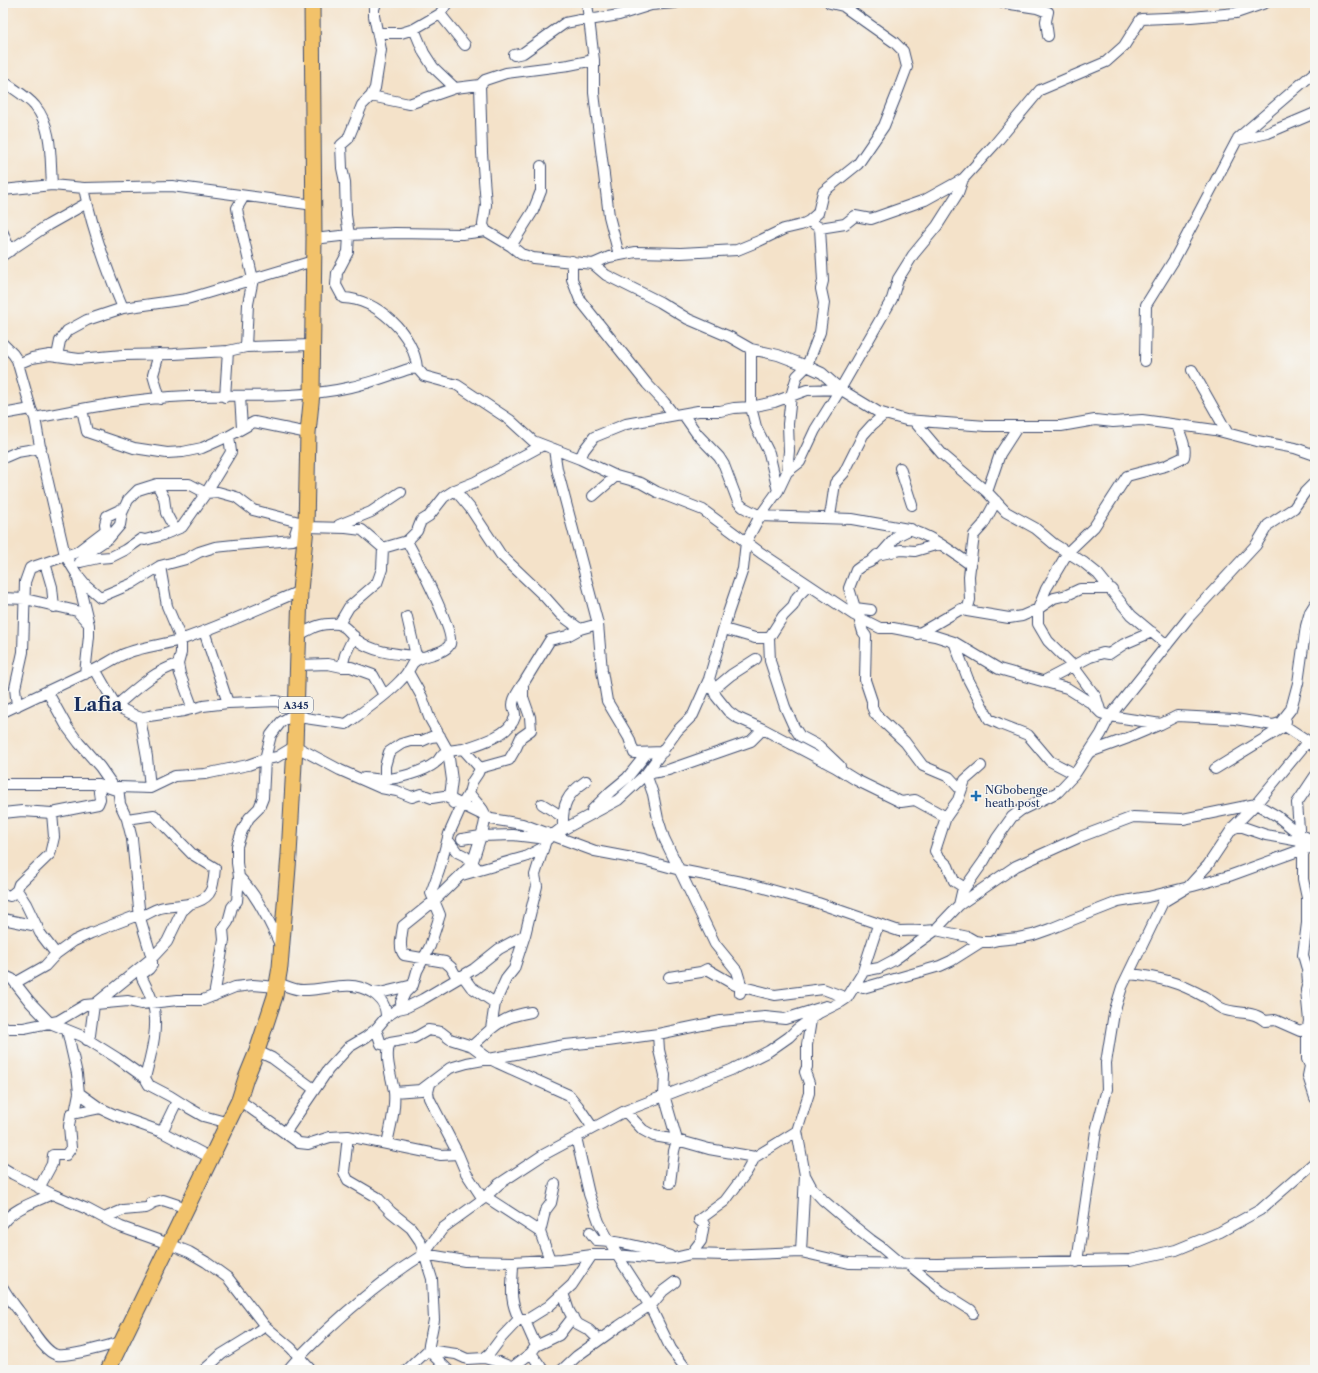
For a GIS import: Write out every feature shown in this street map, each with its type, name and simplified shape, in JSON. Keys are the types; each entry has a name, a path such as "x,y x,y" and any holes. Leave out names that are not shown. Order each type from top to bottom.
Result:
{"highway":[{"name":"A345","path":"108,1370 229,1123 257,1051 275,996 277,985 282,949 289,855 295,746 302,524 312,393 314,206 312,3"}],"street":[{"path":"376,3 374,9 381,50 375,88 371,96 362,105 348,139 341,145 342,168 345,182 346,215 349,235 348,252 337,273 336,285 343,298 352,298 364,302 377,309 390,320 406,339 416,357 417,368 424,376 457,385 510,420 533,441 580,459 616,476 641,484 703,510 761,553 858,618 880,628 893,628 918,634 935,636 954,642 999,669 1067,688 1106,714 1162,724"},
{"path":"378,33 401,33 414,29 440,14 447,3"},
{"path":"588,3 594,60 594,93 609,216 619,255"},
{"path":"514,55 523,53 565,23 590,18 595,20 619,15 651,5 675,3"},
{"path":"480,85 482,153 486,205 483,225 486,231 512,246 520,254 534,258 593,264 609,257 636,252 681,253 737,250 784,229 801,225 809,221 818,213 823,192 858,164 884,126 907,66 903,51 894,42 843,6 831,3"},
{"path":"1004,3 1037,8 1048,12 1046,21 1048,36"},
{"path":"809,221 820,228 845,224 855,216 871,219 925,200 962,179 995,144 1040,90 1106,62 1124,46 1141,19 1191,18 1236,13 1265,3"},
{"path":"440,14 465,45"},
{"path":"414,29 424,53 433,67 455,88"},
{"path":"371,96 409,104 455,88 480,85 485,80 506,73 562,66 594,60"},
{"path":"1145,361 1146,305 1174,260 1237,140 1315,72"},
{"path":"3,81 34,104 42,117 49,137 52,185"},
{"path":"1237,140 1268,133 1315,113"},
{"path":"512,246 533,211 541,190 541,166"},
{"path":"787,472 800,462 815,430 892,299 898,279 913,255 937,226 958,194 962,179"},
{"path":"3,190 52,185 84,188 172,186 314,206"},
{"path":"84,188 87,203 112,281 123,308"},
{"path":"244,196 238,208 238,214 252,278 248,304 246,346"},
{"path":"3,233 6,253 48,225 87,203"},
{"path":"570,826 618,800 646,774 677,732 693,714 709,679 728,611 743,569 746,542 760,516 778,491 787,472 789,451 788,424 791,396 797,376 807,366 820,332 824,303 821,289 823,280 820,228"},
{"path":"314,239 349,235 395,233 462,234 486,231"},
{"path":"57,356 60,341 67,331 87,320 123,308 187,299 252,278 313,261"},
{"path":"572,262 572,279 580,300 647,384 679,415 721,461 738,502 743,507 760,516 829,518 862,521 911,529 939,544 971,565"},
{"path":"593,264 606,275 660,302 688,319 730,337 752,349 778,355 822,373 840,389 878,412 885,414 914,421 986,426 1061,426 1095,420 1114,422 1142,420 1227,432 1257,441 1295,448 1315,454"},
{"path":"3,344 17,360 33,413 66,555 76,573 86,585 100,597 131,584 160,566 186,559 199,552 215,547 265,541 293,540 302,524"},
{"path":"19,367 20,363 32,358 50,355 79,359 123,355 228,351 246,346 312,345"},
{"path":"752,349 751,407 756,427 769,453 778,491"},
{"path":"225,397 228,351"},
{"path":"159,354 154,375 160,399"},
{"path":"3,414 82,409 187,396 225,397 312,393 352,387 409,369 417,368"},
{"path":"1192,370 1227,432"},
{"path":"580,459 584,450 594,437 626,424 698,411 720,411 751,407 774,402 807,390 840,389"},
{"path":"240,396 242,428"},
{"path":"82,409 87,432 134,448 167,453 202,448 229,436 254,422 308,433"},
{"path":"829,518 834,483 844,473 867,430 885,414"},
{"path":"914,421 942,454 987,492 1006,512 1035,528 1054,544 1083,562 1098,574 1112,589 1131,615 1167,645"},
{"path":"1106,714 1096,697 1084,683 1073,666 1048,641 1038,624 1038,609 1046,588 1068,552 1094,527 1127,476 1165,466 1184,458 1185,447 1177,425"},
{"path":"987,492 1000,454 1018,426"},
{"path":"66,555 80,562 110,557 125,550 141,539 145,540 182,527 206,493 231,452 229,436"},
{"path":"383,548 407,541 417,532 421,521 429,516 444,497 543,445"},
{"path":"3,458 17,452 41,448"},
{"path":"554,449 557,469 598,624 602,671 607,701 629,738 634,753 663,752"},
{"path":"900,468 912,505"},
{"path":"593,496 616,476"},
{"path":"959,905 962,892 1012,817 1021,810 1058,792 1075,774 1090,752 1106,714 1167,645 1190,616 1256,545 1268,525 1294,508 1305,492 1315,482"},
{"path":"157,484 164,498 166,513 175,530"},
{"path":"80,562 91,550 110,538 120,525 122,513 128,500 138,490 157,484 190,484 206,493 218,492 236,497 253,510 302,524 326,528 362,530 383,548"},
{"path":"455,490 470,508 501,555 561,615 580,629"},
{"path":"326,528 344,524 371,512 400,492"},
{"path":"967,612 970,600 969,576 974,535 982,525 996,501"},
{"path":"16,706 15,688 23,652 26,582 30,568 77,552 106,530 107,516 124,508"},
{"path":"881,554 897,536 911,529"},
{"path":"96,671 116,706 140,718 203,706 228,703 277,701 296,711 305,718 346,724 400,682 408,672 412,663 419,658 444,650 450,644 450,637 438,603 407,541"},
{"path":"872,610 855,608 849,588 856,570 881,554 901,550 915,550 939,544"},
{"path":"338,624 349,607 377,583 382,569 383,548"},
{"path":"45,563 52,587 54,607"},
{"path":"160,566 167,606 181,639 181,653 178,664 180,674 193,709"},
{"path":"76,573 89,625 85,674"},
{"path":"809,585 797,597 793,606 783,616 769,638 770,661 785,707 800,736 823,750 852,778"},
{"path":"918,634 961,609 967,612 1009,618 1022,616 1038,609 1054,598 1067,595 1080,589 1112,589"},
{"path":"3,712 85,674 96,671 109,661 126,653 181,639 204,631 300,592"},
{"path":"3,598 25,600 77,611 89,625"},
{"path":"1215,769 1286,721 1298,683 1306,626 1310,612 1315,604"},
{"path":"407,616 419,658"},
{"path":"858,618 866,636 865,680 875,714 905,742 923,766 949,777 961,790"},
{"path":"299,635 315,625 328,623 338,624 347,628 358,640 377,650 419,658"},
{"path":"358,778 400,778 436,763 441,754 485,742 510,727 515,716 513,705 515,697 550,640 567,636 580,629 598,624"},
{"path":"724,629 755,638 769,638"},
{"path":"204,631 228,703"},
{"path":"1044,681 1090,657 1103,652 1109,654 1124,644 1152,632"},
{"path":"342,667 345,655 354,636"},
{"path":"954,642 968,679 989,719 1028,735 1050,761 1075,774"},
{"path":"713,690 731,675 756,659"},
{"path":"116,706 146,680 167,667 178,664"},
{"path":"298,665 328,664 351,667 373,675 384,695"},
{"path":"408,672 422,697 429,717 448,751 452,780 450,796 458,803"},
{"path":"709,679 716,696 728,711 736,717 764,729 835,767 852,778 901,802 915,800 946,817"},
{"path":"480,768 509,760 521,737 531,730 530,717 523,697 523,684"},
{"path":"47,691 67,727 100,766 117,789 120,804 127,819 132,839 140,918 152,958 152,965 142,974 142,978 153,1004 155,1026 154,1044 145,1078"},
{"path":"214,996 224,940 223,929 228,922 232,907 237,901 239,877 237,846 242,831 249,818 259,808 263,798 265,759 271,735 282,722 296,711"},
{"path":"1090,752 1162,724 1177,716 1235,719 1273,725 1286,721"},
{"path":"140,718 147,757 150,788"},
{"path":"1077,1262 1096,1131 1107,1089 1106,1062 1114,1013 1122,987 1164,902 1188,887 1208,865 1232,829 1312,744 1286,721"},
{"path":"646,774 668,770 751,741 764,729"},
{"path":"797,731 801,750"},
{"path":"385,779 385,766 389,752 401,744 411,741 422,741 431,737 440,736"},
{"path":"3,784 98,784 117,789 150,788 175,776 219,772 276,757 295,746 340,770 380,788 397,791 412,797 422,794 432,798 444,796 487,819 522,824 548,840"},
{"path":"463,749 480,768"},
{"path":"463,976 456,976 451,967 445,962 404,955 402,952 401,941 403,926 434,901 462,875 476,867 525,857 590,812 611,791 627,778 647,753"},
{"path":"965,888 954,881 948,866 938,856 935,850 946,817 958,800 965,780 981,766"},
{"path":"402,1008 401,1002 413,985 430,946 440,915 431,893 439,871 458,803 469,793 472,782 480,768"},
{"path":"646,774 653,794 658,819 664,838 715,944 737,972 740,981 740,990"},
{"path":"1315,776 1297,803 1303,879 1307,898 1307,923 1303,955 1307,970 1308,983 1306,990 1310,1030 1308,1059 1310,1066 1308,1076 1315,1098"},
{"path":"491,1029 495,1002 506,979 514,970 525,935 537,886 535,875 548,840 563,827 565,804 571,792 586,781"},
{"path":"3,813 22,811 52,813 98,804 100,798 98,784"},
{"path":"469,793 485,811 487,819 481,836 476,867"},
{"path":"542,804 563,817"},
{"path":"863,971 879,968 894,960 936,930 959,905 1016,866 1074,840 1133,817 1183,820 1256,804 1277,816 1301,842"},
{"path":"3,894 10,896 17,890 19,884 50,854 54,837 52,813"},
{"path":"15,983 45,966 56,954 74,941 133,917 140,918 158,908 190,904 207,897 212,890 215,868 192,854 154,815 127,819"},
{"path":"462,838 487,819"},
{"path":"1232,829 1240,826 1266,835 1301,842 1315,847"},
{"path":"449,836 462,838 513,835 548,840 643,860 680,870 746,883 818,903 899,931 913,930 925,932 936,930 968,937 975,941 981,942 1018,938 1050,930 1118,902 1148,897 1229,876 1301,842 1315,842"},
{"path":"449,836 457,852 465,856 476,867"},
{"path":"239,877 249,887 282,949"},
{"path":"17,890 26,904 40,933 56,954"},
{"path":"87,1040 90,1035 94,1005 152,958 167,942 182,911 190,904"},
{"path":"3,919 37,926"},
{"path":"288,1370 299,1356 355,1304 409,1263 424,1254 443,1228 516,1172 543,1155 625,1111 731,1070 769,1051 789,1038 797,1029 819,1013 844,1000 856,984 863,971 878,925"},
{"path":"285,1133 314,1089 338,1057 376,1029 386,1017 423,999 474,970 499,949 525,935"},
{"path":"856,984 863,988 929,970 951,961 981,942"},
{"path":"669,977 701,972 707,969 740,990 775,995 823,989 844,1000"},
{"path":"1129,974 1151,976 1169,980 1206,997 1220,1008 1232,1012 1256,1015 1265,1021 1275,1020 1300,1031 1310,1030"},
{"path":"3,975 12,979 30,1002 50,1023 82,1036 118,1058 145,1078 149,1085 203,1116 229,1123"},
{"path":"463,976 471,987 495,1002"},
{"path":"3,1026 7,1028 24,1028 58,1021 85,1005 128,1001 141,1004 153,1004 178,1000 203,1000 236,987 253,985 277,985 303,991 330,986 353,985 380,994 413,985"},
{"path":"373,992 383,1002 386,1010 386,1017"},
{"path":"394,1092 421,1090 450,1068 488,1058 565,1045 658,1034 721,1021 765,1017 785,1018 844,1000"},
{"path":"472,1046 501,1022 516,1014 532,1012"},
{"path":"801,1252 805,1175 797,1131 809,1093 805,1072 807,1066 807,1045 811,1020"},
{"path":"376,1029 381,1044 389,1046"},
{"path":"67,1030 77,1074 79,1093 75,1113"},
{"path":"387,1144 393,1116 394,1092 389,1067 390,1042 414,1038 428,1030 441,1032 450,1039 472,1046 488,1058 569,1095 593,1128"},
{"path":"658,1034 659,1050 665,1075 664,1095 677,1140 670,1183"},
{"path":"257,1051 272,1058 314,1089"},
{"path":"430,1084 428,1092 429,1098 458,1154 466,1173 484,1198 540,1232"},
{"path":"79,1093 100,1108 122,1118 162,1132 211,1158"},
{"path":"239,1100 295,1141 303,1144 308,1144 330,1137 348,1136 431,1154 458,1154"},
{"path":"162,1132 177,1101"},
{"path":"39,1188 52,1164 53,1155 66,1155 71,1148 69,1126 71,1114 100,1108"},
{"path":"625,1111 634,1122 648,1134 709,1149 754,1157"},
{"path":"691,1254 701,1241 704,1224 699,1220 725,1201 746,1173 754,1157 797,1131"},
{"path":"348,1136 344,1172 348,1180 377,1197 391,1212 411,1228 420,1240 432,1279 434,1320 428,1350 407,1370"},
{"path":"576,1137 589,1194 600,1222 617,1255 650,1306 671,1349 686,1370"},
{"path":"424,1254 465,1261 513,1262 550,1260 592,1255 617,1255 658,1260 691,1254 726,1255 801,1252 849,1263 904,1264 1130,1260 1176,1250 1220,1232 1260,1210 1315,1162"},
{"path":"3,1168 39,1188 87,1208 121,1227 189,1252 228,1278 264,1326 292,1348 311,1370"},
{"path":"805,1175 812,1188 823,1200 871,1240 941,1291 971,1310 972,1314"},
{"path":"550,1260 540,1232 545,1211 551,1203 555,1184"},
{"path":"3,1223 6,1218 52,1194"},
{"path":"104,1218 123,1210 146,1208 150,1206 151,1203 163,1200 187,1208"},
{"path":"590,1232 596,1240 609,1241 659,1252 674,1258"},
{"path":"484,1358 490,1353 502,1337 522,1319 528,1319 549,1306 564,1293 572,1285 592,1255"},
{"path":"513,1262 511,1295 514,1308 522,1319 543,1370"},
{"path":"562,1370 577,1356 599,1340 650,1306 663,1291 675,1282"},
{"path":"3,1288 9,1299 38,1338 48,1350 56,1355 71,1354 121,1342"},
{"path":"564,1293 569,1311 576,1323 589,1330 599,1340"},
{"path":"428,1350 456,1354 467,1359 484,1358 513,1369 534,1350 559,1335 573,1317"},
{"path":"204,1370 222,1354 264,1326"},
{"path":"428,1350 448,1370"}],"place":[{"name":"NGbobenge heath post","path":"976,796"}],"district":[{"name":"Lafia","path":"98,704"}]}
